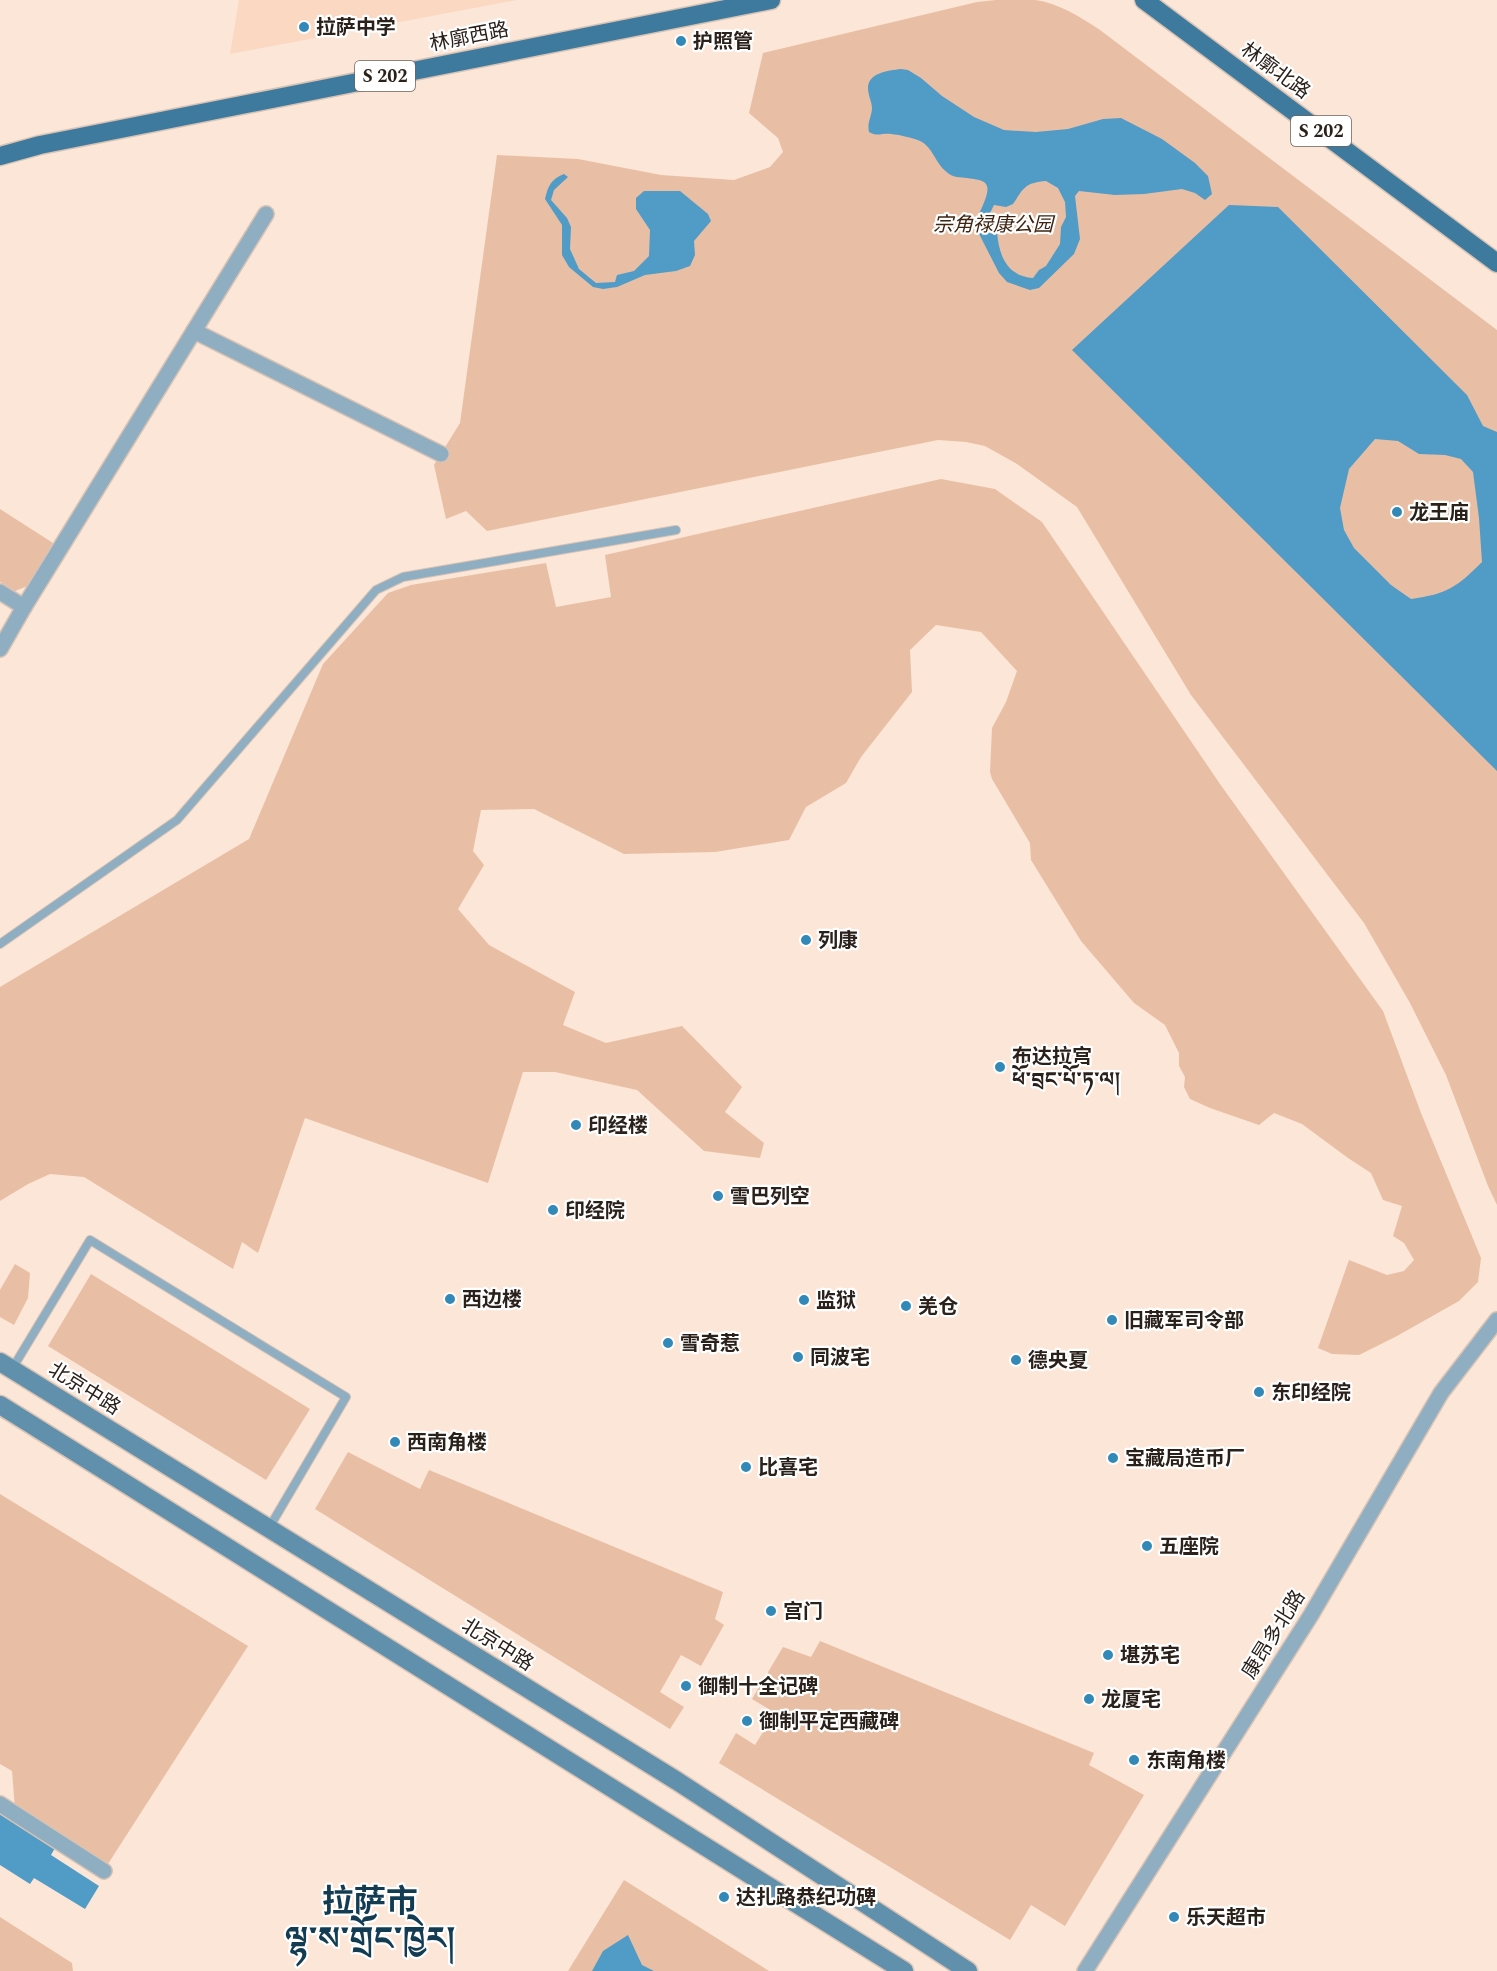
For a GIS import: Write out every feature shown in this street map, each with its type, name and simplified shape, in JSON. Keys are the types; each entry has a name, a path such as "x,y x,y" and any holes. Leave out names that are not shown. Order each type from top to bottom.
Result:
{"main road":[{"name":"林廓西路","path":"0,156 63,141 771,0"},
{"name":"林廓北路","path":"1144,0 1497,263"},
{"name":"北京中路","path":"6,1365 677,1781 968,1971"},
{"path":"0,1405 904,1971"}],"street":[{"path":"0,649 266,214"},
{"path":"194,331 441,454"},
{"path":"0,592 24,607"},
{"name":"康昂多北路","path":"1085,1971 1311,1615 1441,1393 1497,1320"},
{"path":"0,1804 104,1871"}],"lane":[{"path":"0,944 177,820 376,590 403,578 676,530"},
{"path":"6,1365 90,1240 346,1396 269,1528"}],"shaded area":[{"name":"拉萨中学","path":"239,0 517,0 230,54"}],"green space":[{"name":"宗角禄康公园","path":"996,0 1044,2 1069,11 1085,20 1497,330 1497,1205 1446,1075 1410,1003 1364,923 1191,695 1077,507 1017,464 985,446 938,440 487,531 466,511 446,519 434,465 460,423 497,155 578,159 661,175 734,180 770,167 783,152 778,138 749,113 763,53 977,2"},
{"path":"941,479 995,489 1042,522 1220,784 1383,1011 1421,1113 1481,1258 1478,1282 1459,1301 1359,1355 1332,1354 1318,1348 1349,1260 1387,1275 1404,1271 1414,1260 1404,1243 1393,1236 1402,1206 1383,1200 1371,1173 1302,1124 1274,1113 1259,1125 1190,1099 1184,1087 1185,1077 1179,1066 1179,1053 1165,1025 1134,1003 1081,941 1031,860 1030,843 992,779 990,772 992,728 1006,702 1017,671 981,632 936,625 910,650 912,692 861,757 846,783 806,807 789,840 715,852 624,854 534,809 481,810 473,851 484,865 458,909 489,945 575,992 563,1025 606,1043 682,1026 742,1087 725,1112 764,1143 760,1158 704,1151 637,1090 555,1072 523,1072 488,1183 305,1118 258,1253 242,1242 233,1269 84,1177 50,1174 0,1201 0,987 249,839 323,664 388,593 411,585 546,563 556,607 611,597 605,555"},
{"path":"0,509 53,543 28,586 15,591 0,582"},
{"path":"15,1264 30,1273 28,1298 14,1325 0,1317 0,1290"},
{"path":"91,1274 310,1409 266,1480 48,1346"},
{"path":"348,1452 420,1489 429,1470 723,1592 715,1619 724,1625 701,1666 681,1655 660,1692 684,1707 670,1729 315,1509"},
{"path":"0,1494 248,1646 106,1867 15,1809 12,1771 0,1764"},
{"path":"820,1641 1094,1753 1089,1765 1144,1795 1065,1926 1031,1905 1010,1940 719,1763 736,1733 755,1745 775,1713 752,1699 783,1647 811,1657"},
{"path":"624,1880 769,1971 568,1971"},
{"path":"0,1917 72,1963 73,1971 0,1971"}],"water":[{"path":"901,69 908,70 921,78 942,96 974,117 1004,130 1036,132 1068,129 1103,119 1121,118 1162,139 1195,163 1208,176 1212,194 1205,200 1195,193 1182,189 1115,195 1079,191 1075,196 1080,239 1074,254 1039,288 1030,290 1007,282 999,273 974,224 987,194 985,183 947,173 926,145 919,141 899,135 877,135 869,132 872,109 869,82 877,74","holes":["1046,181 1058,188 1065,202 1066,217 1061,227 1060,244 1046,266 1039,270 1033,278 1017,273 1002,257 997,232 985,223 994,205 1006,207 1013,204 1022,190 1033,183"]},
{"path":"564,174 568,177 554,190 551,200 567,218 571,227 570,249 579,269 596,283 615,282 617,275 634,271 649,256 650,230 636,209 636,198 644,191 680,191 708,214 711,221 694,241 695,255 690,266 676,271 645,275 617,287 603,289 593,287 569,267 562,255 562,225 545,199 551,184"},
{"path":"1229,205 1278,207 1467,395 1483,426 1497,432 1497,771 1072,350","holes":["1375,439 1398,441 1419,454 1445,455 1461,459 1473,472 1479,518 1482,562 1451,588 1434,595 1411,599 1391,585 1354,548 1344,530 1340,508 1349,469"]},
{"path":"0,1814 55,1848 51,1855 99,1886 85,1909 34,1878 30,1884 0,1865"},
{"path":"628,1935 642,1965 654,1971 592,1971 603,1951"}],"place":[{"name":"拉萨中学","path":"304,27"},
{"name":"护照管","path":"681,41"},
{"name":"龙王庙","path":"1397,512"},
{"name":"列康","path":"806,940"},
{"name":"布达拉宫 ཕོ་བྲང་པོ་ཏ་ལ།","path":"1000,1067"},
{"name":"印经楼","path":"576,1125"},
{"name":"雪巴列空","path":"718,1196"},
{"name":"印经院","path":"553,1210"},
{"name":"西边楼","path":"450,1299"},
{"name":"监狱","path":"804,1300"},
{"name":"羌仓","path":"906,1306"},
{"name":"旧藏军司令部","path":"1112,1320"},
{"name":"雪奇惹","path":"668,1343"},
{"name":"同波宅","path":"798,1357"},
{"name":"德央夏","path":"1016,1360"},
{"name":"东印经院","path":"1259,1392"},
{"name":"西南角楼","path":"395,1442"},
{"name":"宝藏局造币厂","path":"1113,1458"},
{"name":"比喜宅","path":"746,1467"},
{"name":"五座院","path":"1147,1546"},
{"name":"宫门","path":"771,1611"},
{"name":"堪苏宅","path":"1108,1655"},
{"name":"御制十全记碑","path":"686,1686"},
{"name":"龙厦宅","path":"1089,1699"},
{"name":"御制平定西藏碑","path":"747,1721"},
{"name":"东南角楼","path":"1134,1760"},
{"name":"达扎路恭纪功碑","path":"724,1897"},
{"name":"乐天超市","path":"1174,1917"}],"district":[{"name":"拉萨市 ལྷ་ས་གྲོང་ཁྱེར།","path":"370,1920"}]}
